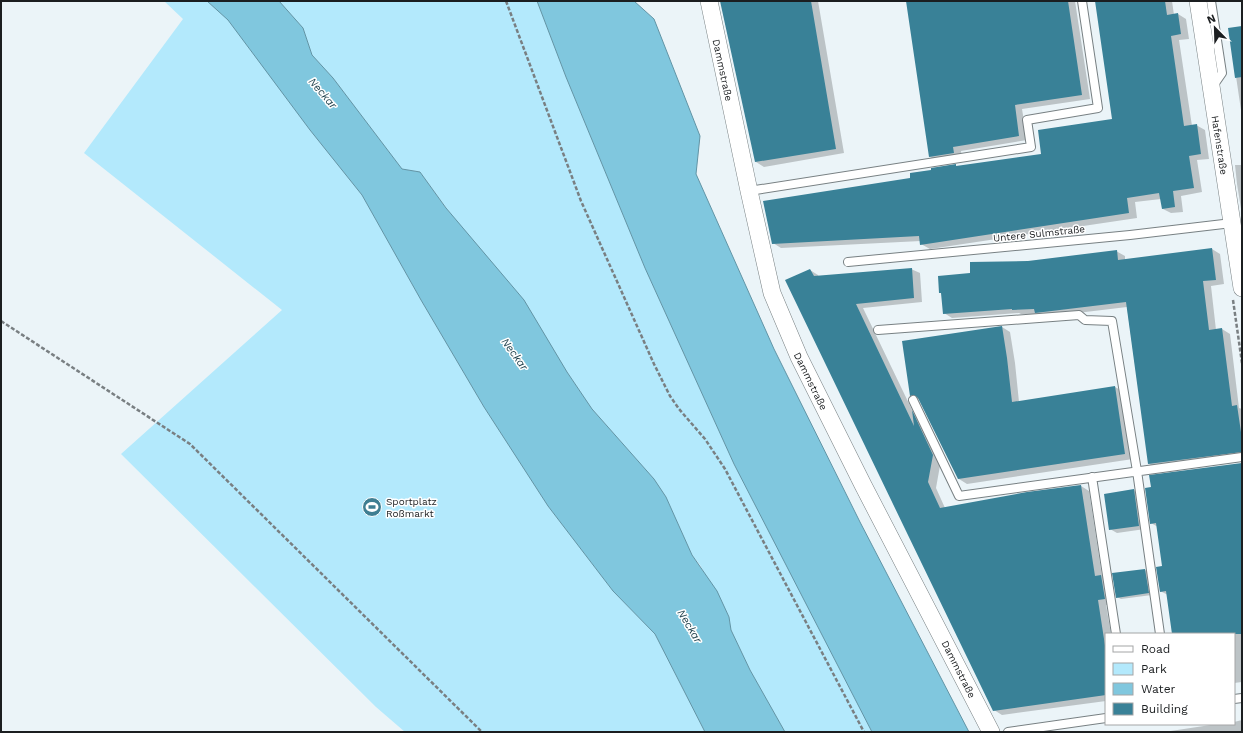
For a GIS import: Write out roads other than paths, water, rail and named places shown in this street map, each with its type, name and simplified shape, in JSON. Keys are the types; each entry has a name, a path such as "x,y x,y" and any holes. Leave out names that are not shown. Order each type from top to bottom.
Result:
{"street":[{"name":"Dammstraße","path":"709,1 772,293 799,357 991,732"},
{"name":"Hafenstraße","path":"1198,1 1242,288"}],"lane":[{"path":"749,191 1031,147 1027,120 1098,108 1082,1"},
{"path":"1211,1 1222,74 1211,88"},
{"name":"Untere Sulmstraße","path":"848,262 1130,235 1232,223"},
{"path":"878,330 1079,315 1085,320 1112,321 1160,633"},
{"path":"913,400 959,496 1242,456"},
{"path":"1092,477 1116,633"},
{"path":"1008,732 1105,718"}],"water":[{"name":"Neckar","path":"207,1 279,1 303,28 312,55 333,78 402,169 420,172 446,208 524,300 567,372 592,409 654,479 666,497 692,555 717,591 729,617 731,630 750,670 785,732 705,732 655,634 613,591 548,506 484,407 421,300 362,195 310,130 228,20"},
{"path":"537,1 634,1 654,19 700,136 696,174 774,349 860,522 969,732 872,732 734,464 645,268 566,77"}],"place":[{"name":"Sportplatz Roßmarkt","path":"372,507"}]}
